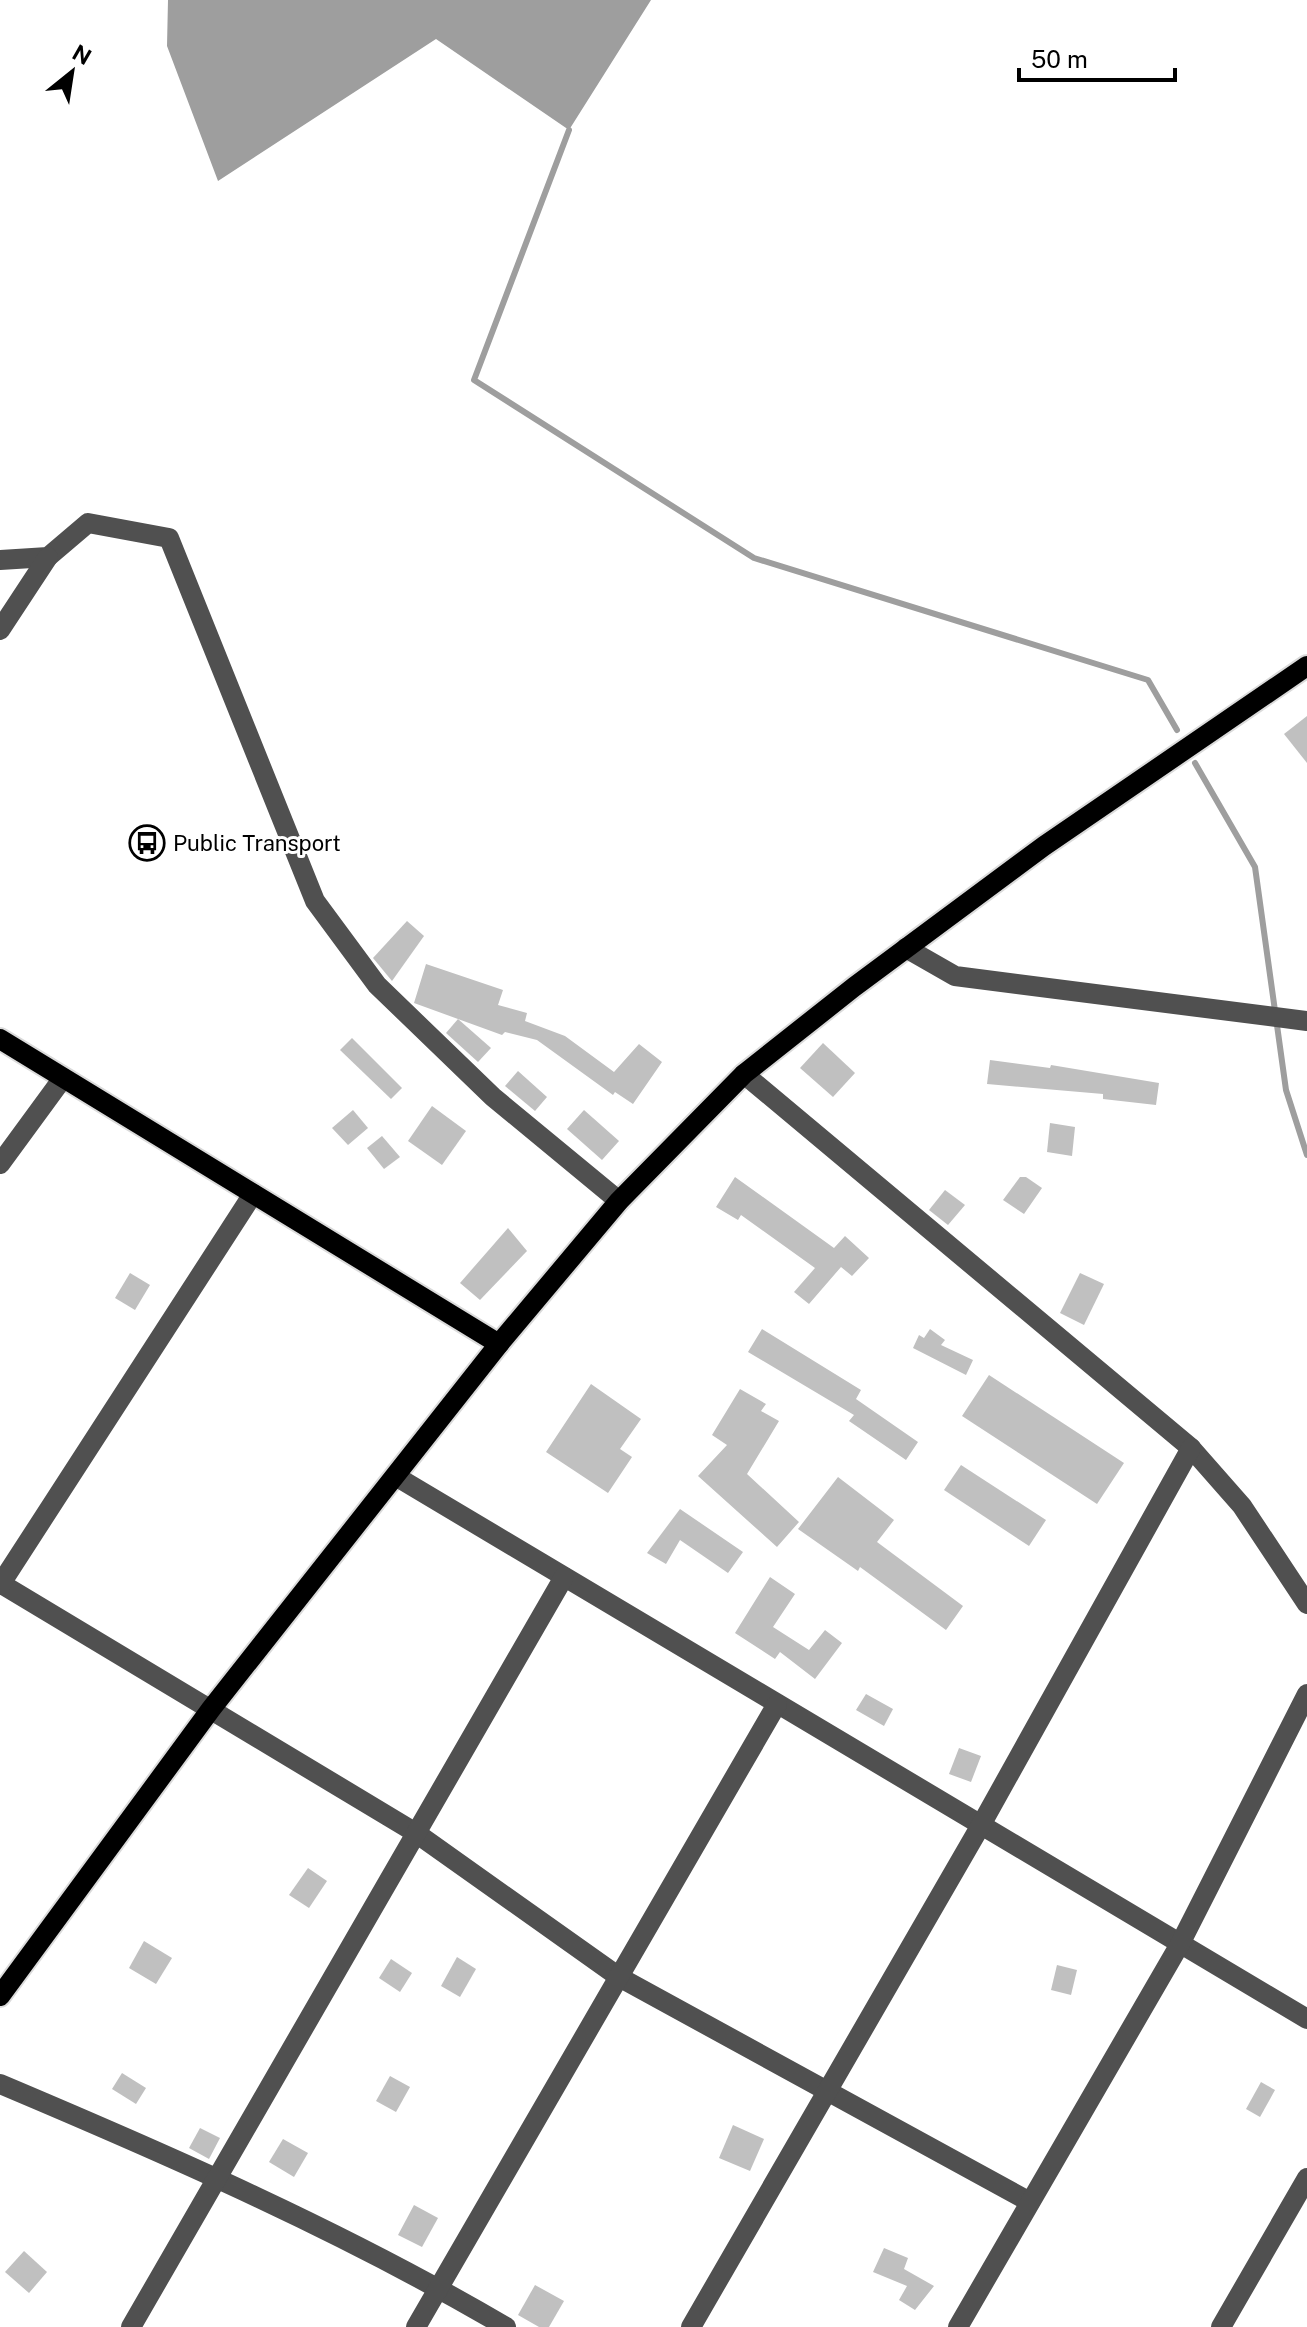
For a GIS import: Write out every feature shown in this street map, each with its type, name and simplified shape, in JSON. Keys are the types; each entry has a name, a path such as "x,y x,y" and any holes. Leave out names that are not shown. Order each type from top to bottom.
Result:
{"main road":[{"path":"0,1996 211,1709 499,1344 619,1201 744,1074 906,948 1056,838 1307,666"},
{"path":"0,1039 499,1344"}],"street":[{"path":"0,630 48,557 88,523 169,538 315,901 377,985 493,1097 619,1201"},
{"path":"0,560 48,557"},
{"path":"906,948 955,976 1307,1021"},
{"path":"744,1074 1191,1448 1242,1506 1307,1604"},
{"path":"0,1164 63,1078"},
{"path":"253,1194 0,1584 416,1833 619,1977 1030,2202"},
{"path":"691,2327 981,1825 1191,1448"},
{"path":"397,1477 1307,2019"},
{"path":"131,2327 564,1577"},
{"path":"958,2327 1180,1944 1307,1694"},
{"path":"416,2327 777,1704"},
{"path":"0,2084 218,2177 439,2288 506,2327"},
{"path":"1221,2327 1307,2178"}],"shaded area":[{"path":"168,0 651,0 569,130 436,39 218,181 167,46"}],"building":[{"path":"1307,716 1307,763 1284,734"},
{"path":"407,921 424,936 392,981 373,958"},
{"path":"426,964 503,990 498,1005 527,1013 525,1021 565,1036 614,1072 639,1044 662,1062 633,1104 615,1092 613,1095 537,1040 505,1032 502,1035 414,1003"},
{"path":"458,1019 491,1048 478,1062 446,1033"},
{"path":"352,1038 402,1088 391,1099 340,1050"},
{"path":"823,1043 855,1073 833,1097 800,1068"},
{"path":"990,1060 1050,1068 1051,1065 1159,1083 1156,1105 1103,1099 1103,1094 987,1084"},
{"path":"518,1071 547,1097 535,1111 505,1086"},
{"path":"432,1106 466,1131 442,1165 408,1141"},
{"path":"353,1110 368,1128 348,1145 332,1128"},
{"path":"584,1110 619,1141 602,1160 567,1129"},
{"path":"1050,1123 1075,1127 1072,1156 1047,1152"},
{"path":"382,1136 400,1157 384,1169 367,1148"},
{"path":"735,1177 834,1248 845,1236 869,1258 852,1276 841,1267 809,1304 794,1292 815,1268 741,1215 738,1220 716,1207"},
{"path":"1020,1177 1026,1177 1042,1188 1024,1214 1003,1200"},
{"path":"945,1190 965,1205 948,1225 929,1210"},
{"path":"508,1228 527,1251 480,1300 460,1283"},
{"path":"130,1273 150,1285 135,1310 115,1298"},
{"path":"1080,1273 1104,1284 1084,1325 1060,1313"},
{"path":"762,1329 861,1390 856,1399 918,1442 906,1460 849,1421 854,1415 748,1352"},
{"path":"930,1329 945,1340 941,1345 973,1360 966,1375 913,1348 919,1335 924,1338"},
{"path":"989,1375 1124,1463 1097,1504 962,1416"},
{"path":"591,1384 641,1419 620,1449 632,1457 608,1493 546,1452"},
{"path":"740,1389 766,1404 761,1411 779,1421 747,1474 799,1522 777,1547 698,1476 727,1445 712,1435"},
{"path":"961,1465 1046,1520 1029,1546 944,1490"},
{"path":"838,1477 894,1520 877,1542 963,1606 946,1630 860,1567 858,1571 798,1529"},
{"path":"680,1509 743,1552 728,1573 680,1540 666,1564 647,1553"},
{"path":"770,1577 795,1594 773,1627 809,1650 825,1630 842,1643 815,1679 780,1652 775,1659 735,1633"},
{"path":"866,1694 893,1709 884,1726 856,1710"},
{"path":"959,1748 981,1756 971,1782 949,1774"},
{"path":"308,1868 327,1881 309,1908 289,1895"},
{"path":"144,1941 172,1958 156,1984 129,1968"},
{"path":"457,1957 476,1969 460,1997 441,1986"},
{"path":"391,1959 412,1973 400,1992 379,1978"},
{"path":"1057,1965 1077,1970 1071,1995 1051,1990"},
{"path":"122,2073 146,2088 136,2104 112,2089"},
{"path":"390,2076 410,2087 396,2112 376,2101"},
{"path":"1261,2082 1275,2090 1260,2117 1246,2109"},
{"path":"733,2125 764,2139 750,2171 719,2158"},
{"path":"200,2128 220,2138 209,2159 189,2148"},
{"path":"283,2139 308,2153 294,2177 269,2162"},
{"path":"414,2205 438,2218 422,2247 398,2235"},
{"path":"884,2248 908,2258 904,2269 934,2286 915,2310 899,2300 907,2286 873,2272"},
{"path":"24,2251 47,2272 29,2293 5,2272"},
{"path":"535,2285 564,2301 549,2327 539,2327 518,2315"}],"waterway":[{"path":"569,130 474,380 754,558 1148,680 1177,730"},
{"path":"1195,763 1255,867 1286,1090 1307,1155"}],"place":[{"name":"Public Transport","path":"147,843"}]}
